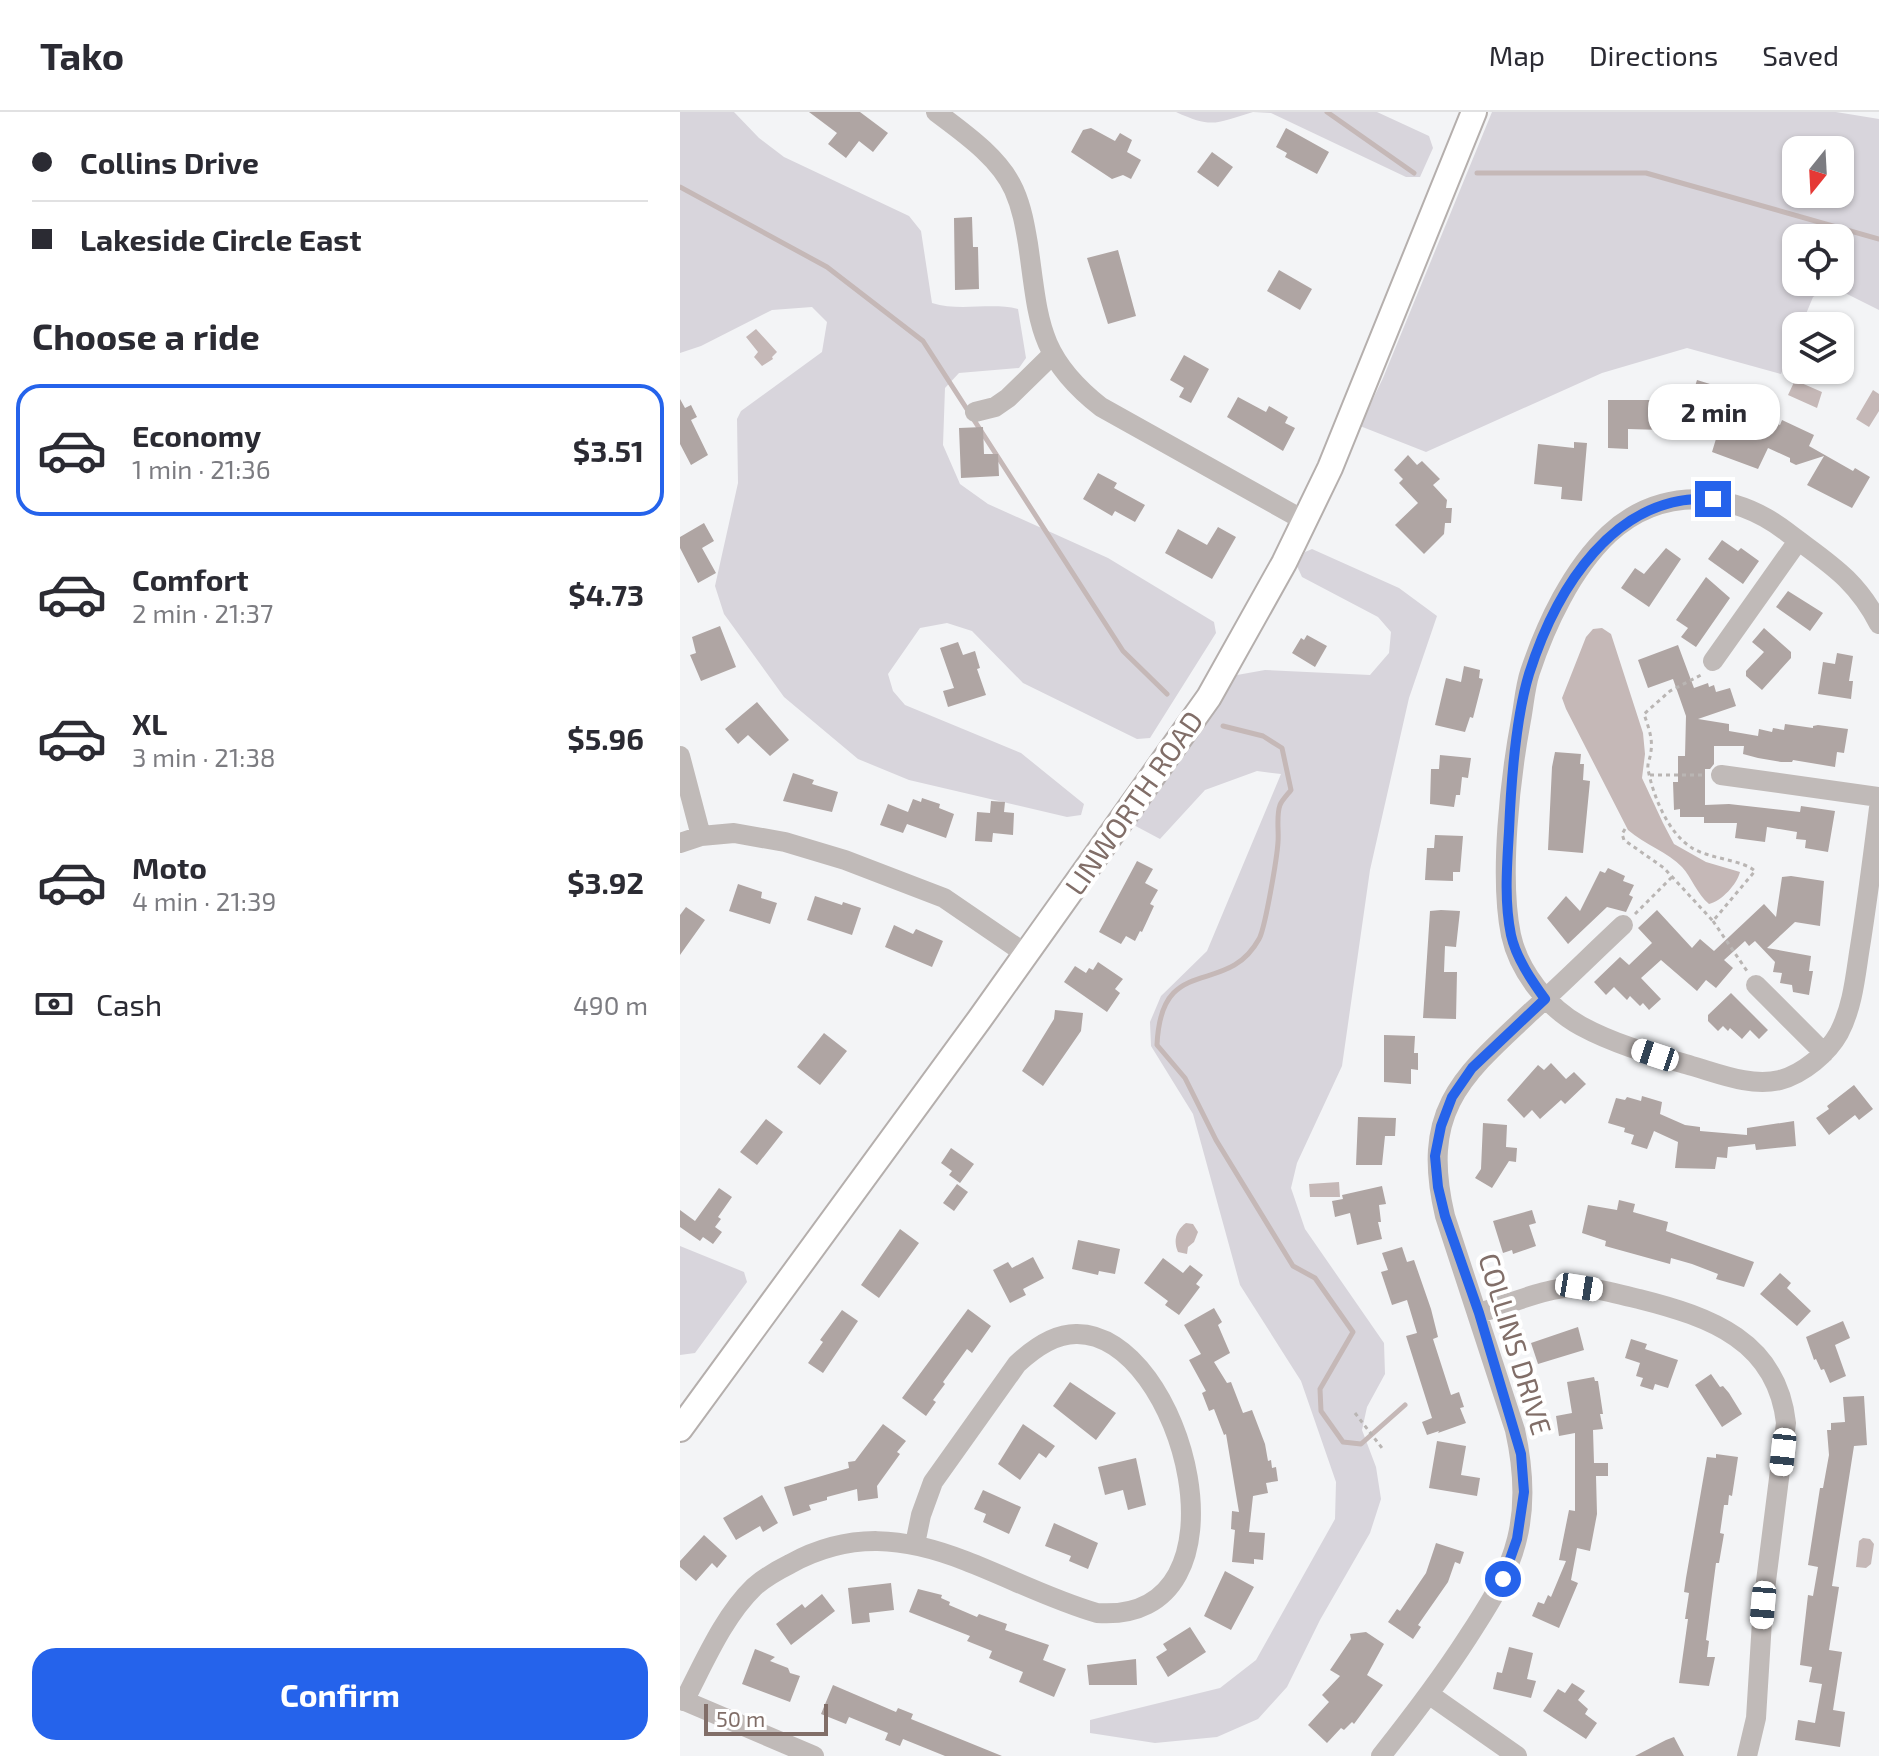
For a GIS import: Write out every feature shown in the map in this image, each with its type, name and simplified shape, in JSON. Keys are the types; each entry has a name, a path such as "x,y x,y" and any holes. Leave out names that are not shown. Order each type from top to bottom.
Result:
{"main road":[{"name":"LINWORTH ROAD","path":"680,1429 1209,697 1247,633 1330,468 1474,112"}],"street":[{"path":"936,112 995,162 1013,188 1023,213 1034,303 1042,333 1052,355 1076,388 1101,407 1305,521"},
{"path":"975,412 995,407 1008,398 1052,355"},
{"path":"1879,624 1867,599 1837,568 1775,523 1735,503 1689,498 1667,502 1640,513 1610,534 1570,587 1553,617 1529,675 1516,747 1510,807 1507,891 1511,937 1530,979 1545,999 1574,1022 1607,1040 1729,1077 1763,1082 1780,1080 1797,1073 1824,1053 1839,1034 1852,1001 1879,808"},
{"path":"1713,661 1798,541"},
{"path":"680,756 701,836"},
{"path":"1721,775 1879,797"},
{"path":"680,843 701,836 734,833 762,836 885,875 944,898 1026,954"},
{"name":"COLLINS DRIVE","path":"1381,1756 1430,1695 1503,1579 1517,1539 1524,1492 1521,1454 1515,1430 1438,1187 1435,1156 1441,1126 1452,1097 1472,1068 1623,925"},
{"path":"1756,985 1824,1053"},
{"path":"1479,1313 1545,1292 1579,1287 1613,1293 1702,1319 1744,1341 1774,1378 1783,1401 1786,1423 1763,1605 1756,1718 1747,1756"},
{"path":"814,1756 682,1700 737,1608 755,1586 815,1550 880,1540 915,1544 1097,1613 1134,1611 1165,1592 1186,1559 1191,1507 1187,1473 1178,1441 1166,1410 1139,1365 1113,1345 1086,1334 1060,1337 1030,1352 1017,1364 933,1482 915,1544"},
{"path":"1430,1695 1517,1756"}],"path":[{"path":"1713,661 1705,673 1670,691 1644,714 1652,749 1647,766 1675,835 1694,849 1723,861 1751,867 1755,871 1713,921"},
{"path":"1650,775 1721,775"},
{"path":"1625,829 1622,834 1624,840 1672,877 1713,921 1756,985"},
{"path":"1623,925 1672,877"},
{"path":"1355,1413 1382,1448"}],"shaded area":[{"path":"680,112 734,112 759,138 784,157 909,216 921,231 932,303 953,307 1018,309 1026,358 1019,368 959,373 945,388 943,445 960,484 988,504 1108,558 1214,622 1216,633 1150,738 1137,739 1023,683 972,631 947,623 920,628 888,674 893,691 905,705 1021,753 1084,804 1081,815 1067,817 909,780 858,759 784,697 724,614 715,586 738,483 737,419 741,411 822,352 827,322 812,307 772,310 701,346 680,353"},
{"path":"1176,112 1253,112 1207,122"},
{"path":"1253,112 1377,112 1429,136 1433,148 1420,177 1406,177 1271,113"},
{"path":"1492,112 1836,112 1879,119 1879,310 1851,296 1854,296 1854,224 1782,224 1782,296 1815,296 1807,312 1782,312 1781,374 1687,348 1602,373 1426,452 1360,426 1383,378"},
{"path":"756,329 777,352 762,366 754,357 758,352 746,337"},
{"path":"1793,384 1804,384 1822,392 1817,408 1788,395"},
{"path":"1873,390 1879,394 1879,411 1869,427 1856,419"},
{"path":"1312,549 1399,588 1437,616 1409,698 1370,870 1342,1066 1297,1163 1291,1188 1305,1229 1384,1343 1385,1374 1367,1407 1362,1430 1376,1467 1381,1499 1370,1533 1320,1620 1287,1687 1258,1719 1217,1737 1155,1743 1090,1733 1090,1720 1220,1688 1256,1660 1335,1519 1336,1482 1301,1381 1240,1285 1193,1114 1151,1046 1150,1022 1161,996 1207,951 1281,774 1257,771 1205,790 1160,839 1130,823 1237,675 1265,670 1370,675 1389,653 1391,632 1378,617 1302,577 1297,566 1305,552"},
{"path":"1602,628 1611,634 1643,733 1645,754 1642,778 1674,844 1706,862 1740,872 1728,891 1709,904 1677,862 1628,830 1566,709 1562,698 1586,637 1593,629"},
{"path":"1339,1182 1340,1197 1310,1197 1309,1184"},
{"path":"1186,1223 1193,1224 1198,1232 1187,1254 1178,1252 1176,1244 1178,1232"},
{"path":"680,1246 744,1272 747,1282 695,1353 680,1355"},
{"path":"1870,1539 1874,1544 1871,1564 1866,1568 1856,1567 1859,1541"}],"building":[{"path":"809,112 860,112 888,133 873,152 859,141 846,158 828,144 837,133"},
{"path":"1091,128 1115,141 1120,133 1132,140 1127,152 1141,160 1131,179 1123,175 1112,179 1071,152 1083,130"},
{"path":"1286,128 1329,152 1317,174 1285,157 1287,153 1276,147"},
{"path":"1212,152 1233,167 1218,187 1197,172"},
{"path":"972,217 973,247 978,247 979,289 955,290 954,218"},
{"path":"1118,250 1136,316 1108,324 1087,258"},
{"path":"1279,270 1312,289 1300,310 1267,291"},
{"path":"1184,355 1209,369 1191,403 1179,397 1184,388 1170,380"},
{"path":"1697,380 1736,392 1729,413 1742,417 1739,428 1762,439 1770,421 1780,425 1782,420 1814,435 1809,446 1870,477 1852,508 1807,485 1824,456 1796,465 1790,462 1790,458 1768,448 1758,469 1712,452 1719,429 1685,418"},
{"path":"1238,397 1266,412 1269,406 1288,417 1285,423 1295,428 1283,451 1227,417"},
{"path":"680,399 685,408 691,405 697,417 691,420 708,455 691,465 680,444"},
{"path":"1608,400 1662,400 1662,430 1628,429 1628,449 1608,448"},
{"path":"983,427 984,454 998,454 999,476 961,478 959,428"},
{"path":"1574,442 1587,443 1582,501 1561,499 1562,487 1534,484 1538,444 1574,448"},
{"path":"1408,455 1417,465 1422,461 1440,479 1433,485 1447,500 1446,508 1452,508 1451,523 1445,523 1444,534 1424,554 1395,525 1418,503 1399,483 1403,479 1394,470"},
{"path":"1098,473 1117,483 1114,488 1145,505 1135,522 1115,511 1112,516 1083,499"},
{"path":"704,523 714,541 702,548 716,573 698,583 680,548 680,537"},
{"path":"1218,527 1236,537 1212,579 1165,553 1178,529 1207,545"},
{"path":"1722,540 1738,551 1741,548 1759,561 1743,584 1708,559"},
{"path":"1666,548 1681,559 1649,607 1621,588 1635,568 1644,574"},
{"path":"1706,577 1730,598 1696,647 1681,637 1688,628 1676,620"},
{"path":"1788,591 1823,613 1810,631 1776,607"},
{"path":"720,626 736,667 701,681 690,655 696,653 692,637"},
{"path":"1764,628 1791,652 1791,658 1762,690 1746,676 1746,671 1764,652 1752,642"},
{"path":"1307,635 1327,646 1315,667 1292,653 1301,638 1304,640"},
{"path":"958,642 963,655 975,651 980,668 977,669 986,695 948,707 943,691 954,688 940,648"},
{"path":"1678,645 1694,688 1708,683 1709,687 1714,685 1716,692 1730,688 1736,706 1698,719 1729,724 1729,731 1758,736 1759,729 1772,732 1773,728 1784,730 1785,724 1848,729 1844,753 1837,752 1835,767 1758,758 1743,754 1744,746 1714,746 1714,764 1710,769 1705,769 1705,805 1729,804 1800,812 1801,806 1835,811 1828,852 1805,848 1806,840 1796,839 1797,832 1767,827 1765,842 1735,838 1737,823 1704,823 1704,817 1680,817 1680,809 1674,810 1673,782 1678,782 1678,756 1685,756 1686,716 1673,679 1648,688 1638,660"},
{"path":"1837,653 1853,656 1849,681 1853,681 1851,699 1818,694 1823,662 1835,664"},
{"path":"1464,666 1480,670 1479,678 1483,679 1473,718 1470,717 1465,732 1435,725 1446,678 1461,682"},
{"path":"757,702 789,740 770,756 748,735 738,744 725,729"},
{"path":"1555,752 1581,754 1583,780 1590,781 1583,853 1548,850"},
{"path":"1440,755 1471,758 1468,778 1462,777 1460,795 1456,795 1454,807 1430,804 1431,769 1439,769"},
{"path":"793,773 814,780 812,784 838,792 832,812 783,801"},
{"path":"922,798 940,804 939,808 954,814 946,838 907,824 903,833 880,825 888,804 908,812 913,799 921,802"},
{"path":"991,801 1005,802 1004,812 1014,813 1013,835 993,833 992,842 975,841 977,812 990,813"},
{"path":"1435,835 1463,836 1460,872 1453,872 1453,881 1425,880 1427,848 1434,848"},
{"path":"1137,861 1153,869 1145,883 1158,890 1150,904 1154,906 1142,932 1135,941 1126,936 1121,944 1099,932"},
{"path":"1608,868 1625,876 1623,881 1634,885 1629,895 1633,897 1626,912 1607,907 1568,944 1547,918 1566,896 1580,911 1600,871 1605,873"},
{"path":"1782,877 1824,881 1820,926 1795,922 1767,948 1811,956 1809,971 1813,971 1809,995 1793,992 1792,985 1780,983 1782,973 1773,972 1775,962 1755,941 1749,946 1745,941 1724,960 1733,968 1716,988 1706,980 1697,991 1661,960 1641,978 1661,999 1649,1010 1630,996 1627,1000 1614,987 1606,995 1594,982 1620,957 1629,965 1652,943 1638,928 1657,910 1692,948 1700,939 1714,951 1764,904 1776,917"},
{"path":"738,884 762,892 761,898 777,903 770,924 729,911"},
{"path":"815,896 861,908 852,935 807,920"},
{"path":"686,907 705,920 680,955 680,915"},
{"path":"1430,911 1460,911 1456,947 1445,946 1444,972 1457,972 1456,1019 1423,1018"},
{"path":"894,925 913,934 916,929 943,941 932,967 885,947"},
{"path":"1098,962 1123,979 1115,989 1120,993 1107,1012 1064,982 1075,966 1086,973 1089,968 1093,970"},
{"path":"1731,993 1768,1030 1759,1039 1750,1030 1742,1039 1730,1028 1728,1031 1723,1026 1718,1031 1708,1021 1708,1015"},
{"path":"1055,1010 1083,1013 1081,1031 1043,1086 1022,1071 1054,1019"},
{"path":"824,1033 847,1051 820,1085 797,1067"},
{"path":"1384,1035 1415,1036 1414,1053 1418,1053 1418,1070 1411,1069 1411,1084 1384,1082"},
{"path":"1551,1063 1566,1079 1574,1072 1586,1084 1565,1104 1561,1100 1540,1119 1532,1110 1524,1118 1507,1100 1538,1065 1544,1070"},
{"path":"1854,1085 1873,1109 1859,1120 1855,1115 1829,1135 1816,1118"},
{"path":"1642,1096 1662,1102 1660,1114 1685,1125 1700,1127 1700,1131 1747,1135 1747,1128 1794,1121 1796,1146 1756,1150 1755,1144 1728,1147 1727,1158 1717,1157 1715,1169 1675,1168 1678,1142 1654,1131 1647,1149 1631,1144 1634,1135 1624,1132 1625,1128 1608,1123 1616,1098 1641,1101"},
{"path":"1358,1117 1396,1118 1395,1136 1385,1136 1382,1165 1356,1165"},
{"path":"766,1119 783,1132 757,1165 740,1152"},
{"path":"1483,1123 1507,1125 1506,1147 1517,1148 1516,1162 1509,1161 1492,1188 1475,1178 1481,1169"},
{"path":"951,1148 974,1164 960,1183 949,1175 952,1171 941,1163"},
{"path":"957,1184 968,1192 954,1211 943,1203"},
{"path":"1382,1186 1386,1204 1379,1205 1381,1222 1378,1222 1382,1239 1357,1245 1350,1213 1335,1217 1332,1201 1343,1199 1342,1195"},
{"path":"719,1188 732,1197 718,1217 721,1219 715,1227 722,1232 713,1244 703,1237 700,1241 680,1227 680,1210 695,1221"},
{"path":"1619,1200 1635,1204 1633,1212 1668,1222 1666,1231 1754,1262 1744,1287 1716,1279 1718,1274 1692,1264 1671,1258 1670,1264 1605,1246 1606,1241 1582,1233 1588,1205 1617,1210"},
{"path":"1532,1210 1536,1223 1529,1225 1536,1246 1513,1254 1512,1250 1503,1253 1493,1221"},
{"path":"900,1229 919,1243 879,1298 861,1285"},
{"path":"1078,1240 1120,1249 1115,1274 1099,1271 1098,1275 1072,1269"},
{"path":"1402,1247 1407,1262 1414,1260 1431,1309 1438,1337 1433,1339 1451,1395 1459,1392 1464,1407 1460,1408 1466,1423 1427,1435 1422,1422 1432,1418 1406,1336 1417,1333 1407,1300 1392,1305 1381,1272 1388,1270 1382,1253"},
{"path":"1033,1257 1044,1278 1023,1289 1026,1295 1010,1303 993,1270 1008,1262 1012,1268"},
{"path":"1163,1258 1183,1273 1190,1265 1203,1275 1196,1284 1200,1287 1179,1315 1165,1305 1168,1301 1144,1283"},
{"path":"1780,1273 1791,1283 1787,1288 1811,1311 1797,1326 1760,1294"},
{"path":"1214,1308 1222,1322 1218,1325 1230,1353 1214,1362 1227,1383 1231,1382 1243,1413 1252,1410 1268,1461 1271,1460 1272,1468 1276,1467 1278,1481 1266,1483 1268,1493 1253,1496 1249,1532 1265,1533 1263,1560 1254,1559 1254,1564 1232,1562 1235,1530 1231,1529 1232,1511 1239,1512 1226,1434 1214,1409 1209,1411 1202,1393 1206,1391 1189,1360 1201,1354 1184,1325"},
{"path":"968,1309 991,1326 972,1353 967,1349 943,1382 945,1384 933,1400 936,1402 926,1416 902,1398"},
{"path":"842,1310 858,1321 823,1373 808,1363"},
{"path":"1843,1321 1850,1338 1835,1345 1846,1376 1830,1383 1824,1369 1821,1370 1814,1360 1806,1337"},
{"path":"1578,1327 1584,1350 1538,1364 1531,1343"},
{"path":"1631,1339 1647,1344 1645,1349 1678,1360 1668,1388 1655,1384 1653,1390 1640,1386 1643,1378 1636,1376 1640,1363 1625,1358"},
{"path":"1711,1374 1720,1387 1723,1386 1729,1393 1742,1414 1722,1427 1695,1385"},
{"path":"1594,1377 1598,1381 1603,1429 1593,1430 1594,1463 1608,1463 1608,1476 1596,1476 1597,1514 1590,1551 1577,1548 1571,1580 1578,1583 1559,1628 1532,1616 1538,1602 1544,1604 1548,1595 1551,1597 1566,1561 1559,1560 1569,1510 1575,1511 1575,1433 1559,1436 1556,1416 1572,1413 1567,1382"},
{"path":"1070,1382 1116,1413 1096,1440 1053,1406"},
{"path":"1864,1396 1867,1445 1854,1446 1832,1586 1839,1587 1829,1650 1842,1652 1833,1710 1845,1712 1840,1747 1795,1740 1798,1720 1815,1723 1822,1684 1809,1682 1812,1667 1800,1665 1808,1595 1813,1596 1818,1567 1808,1565 1820,1488 1823,1488 1829,1455 1827,1430 1831,1430 1831,1423 1845,1422 1843,1397"},
{"path":"883,1424 906,1441 877,1486 878,1498 858,1501 857,1489 827,1497 827,1500 809,1505 811,1510 793,1516 784,1487 849,1468 848,1462 855,1461"},
{"path":"1023,1424 1055,1446 1046,1458 1039,1453 1020,1480 998,1464"},
{"path":"1437,1441 1466,1446 1461,1475 1480,1478 1477,1496 1429,1488"},
{"path":"1716,1454 1738,1457 1732,1496 1729,1495 1728,1505 1724,1505 1720,1533 1724,1534 1719,1563 1716,1563 1706,1640 1709,1641 1707,1657 1715,1657 1709,1686 1679,1683 1688,1619 1685,1619 1689,1593 1684,1592 1686,1578 1707,1457 1716,1458"},
{"path":"1136,1458 1146,1505 1128,1510 1123,1490 1105,1495 1098,1467"},
{"path":"983,1490 1021,1507 1009,1534 983,1522 986,1514 974,1509"},
{"path":"762,1495 778,1523 763,1532 760,1526 736,1540 723,1518"},
{"path":"1054,1523 1098,1543 1088,1569 1069,1561 1071,1556 1045,1546"},
{"path":"704,1535 727,1556 717,1568 712,1563 696,1581 680,1567 680,1561"},
{"path":"1436,1543 1464,1552 1460,1564 1455,1562 1448,1582 1418,1625 1421,1627 1413,1639 1388,1622 1397,1609 1400,1611 1426,1573"},
{"path":"1225,1571 1254,1587 1231,1630 1204,1616"},
{"path":"891,1583 894,1610 869,1613 870,1622 852,1624 848,1588"},
{"path":"918,1589 942,1595 941,1598 950,1602 949,1605 977,1617 979,1614 1007,1624 1005,1630 1049,1645 1043,1660 1066,1669 1054,1697 1019,1682 1023,1672 989,1658 992,1651 967,1641 970,1636 909,1612"},
{"path":"822,1594 835,1611 791,1645 776,1624 802,1604 805,1608"},
{"path":"1190,1627 1206,1652 1168,1677 1156,1657 1167,1650 1163,1644"},
{"path":"1366,1632 1384,1644 1367,1675 1383,1685 1354,1724 1352,1722 1344,1730 1341,1728 1327,1743 1308,1725 1329,1702 1322,1695 1340,1676 1330,1670 1351,1639 1350,1634"},
{"path":"1509,1647 1533,1653 1527,1679 1536,1681 1531,1698 1493,1689 1497,1672 1502,1673"},
{"path":"755,1649 775,1657 770,1661 800,1676 790,1702 742,1684"},
{"path":"1136,1659 1137,1685 1089,1685 1087,1665"},
{"path":"1572,1683 1585,1691 1578,1700 1588,1709 1585,1714 1597,1723 1586,1739 1543,1711 1558,1689 1565,1693"},
{"path":"833,1685 896,1712 898,1708 913,1714 911,1719 1002,1756 945,1756 903,1739 900,1746 885,1740 888,1733 849,1717 846,1724 821,1714"},
{"path":"1674,1737 1684,1756 1635,1756 1666,1740"}],"waterway":[{"path":"1327,112 1414,173"},
{"path":"1477,173 1646,173 1879,239"},
{"path":"680,187 827,267 923,341 1123,651 1167,694"},
{"path":"1223,726 1263,736 1282,748 1291,790 1279,809 1277,850 1267,908 1259,939 1245,957 1230,968 1182,986 1170,997 1161,1016 1157,1045 1185,1078 1216,1140 1293,1266 1315,1278 1353,1332 1320,1389 1321,1411 1343,1442 1361,1444 1405,1405"}],"route":[{"path":"1503,1579 1517,1539 1524,1492 1521,1454 1479,1313 1445,1216 1435,1156 1441,1126 1452,1097 1472,1068 1545,999 1530,979 1511,937 1507,891 1516,747 1529,675 1553,617 1570,587 1610,534 1640,513 1667,502 1689,498 1713,499"}]}
